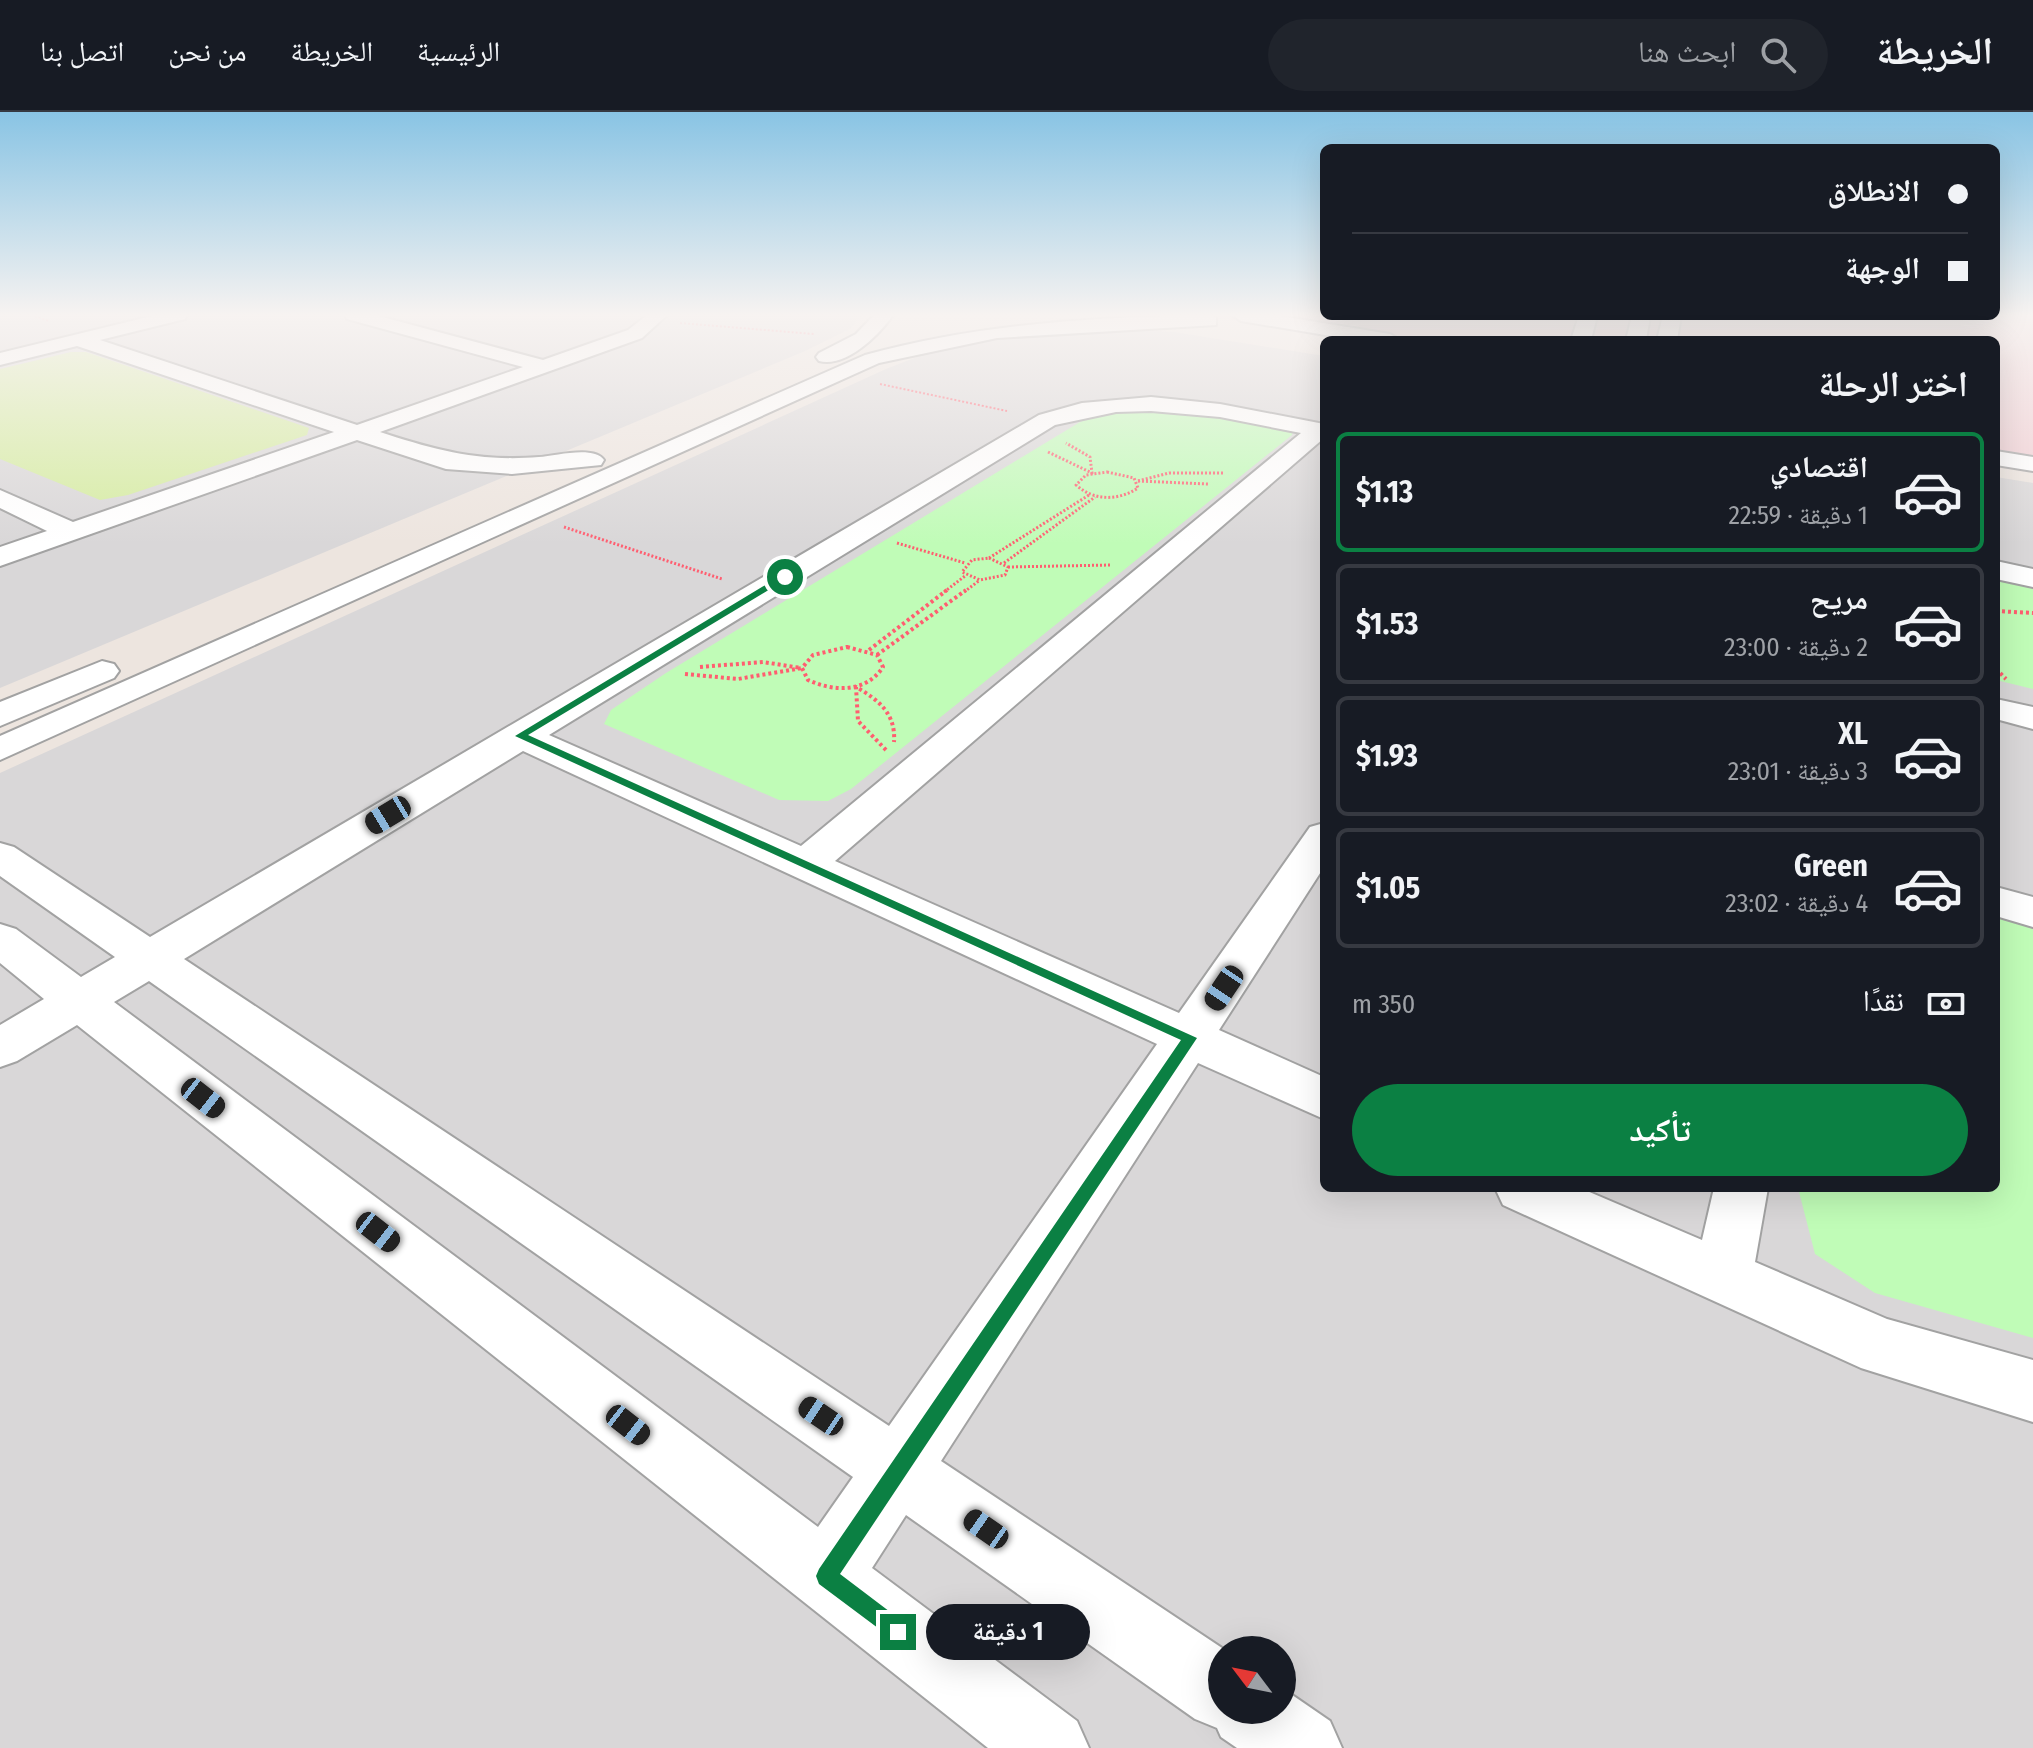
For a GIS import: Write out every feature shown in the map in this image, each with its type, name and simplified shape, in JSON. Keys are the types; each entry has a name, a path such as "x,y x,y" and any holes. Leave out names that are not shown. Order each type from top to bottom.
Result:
{"street":[{"path":"234,391 446,462 512,467 592,460"},
{"path":"0,557 475,391"},
{"path":"304,584 751,391"},
{"path":"6,742 797,391"},
{"path":"0,1048 760,591 1036,429 1101,406 1168,403 1320,431"},
{"path":"806,864 1161,564 1257,476 1320,432"},
{"path":"2000,459 2033,464"},
{"path":"446,462 460,472 468,484"},
{"path":"0,498 71,532"},
{"path":"2000,571 2033,578"},
{"path":"6,742 132,658"},
{"path":"2000,710 2033,718"},
{"path":"520,736 1320,1097"},
{"path":"826,1576 1320,842"},
{"path":"0,856 1208,1682"},
{"path":"2000,902 2033,912"},
{"path":"0,940 1050,1748"},
{"path":"1531,1192 1883,1347 2033,1391"},
{"path":"1723,1279 1740,1192"},
{"path":"1268,1724 1303,1748"}],"path":[{"path":"898,391 1036,429 1081,450 1094,465 1092,473"},
{"path":"1036,429 1055,456 1092,473 1123,474 1137,481 1194,485 1257,476"},
{"path":"1137,481 1188,471 1257,476"},
{"path":"1092,473 1080,478 1076,485 1089,495 1130,494 1138,488 1137,481"},
{"path":"859,532 965,563 989,558 1089,495"},
{"path":"877,655 980,580 1005,575 1006,565 1096,496"},
{"path":"525,514 760,591"},
{"path":"989,558 1006,565 1161,564"},
{"path":"965,563 962,567 965,576"},
{"path":"965,576 980,580"},
{"path":"869,650 965,576"},
{"path":"2000,611 2033,613"},
{"path":"802,668 742,661 677,673 738,679 802,668 813,655 834,648 869,650 877,655 883,667 880,673 856,687"},
{"path":"802,668 808,680 816,685 856,687 883,704 896,727 890,753 858,721 856,687"}],"shaded area":[{"path":"0,391 709,391 0,688"},
{"path":"837,391 1320,391 1320,1192 2000,1192 2000,478 2033,483 2033,1748 0,1748 0,773"},
{"path":"2000,391 2033,391 2033,460 2000,454"}],"green space":[{"path":"0,391 201,391 309,428 307,435 128,495 100,500 0,459"},
{"path":"1178,406 1293,431 1292,435 851,789 828,801 779,800 604,724 611,710 666,673 1080,422 1116,410"},
{"path":"2000,576 2033,583 2033,689 2000,681"},
{"path":"2000,917 2033,928 2033,1338 1875,1293 1815,1254 1799,1192 2000,1192"}],"route":[{"path":"785,577 520,736 1190,1038 826,1576 898,1632"}]}
